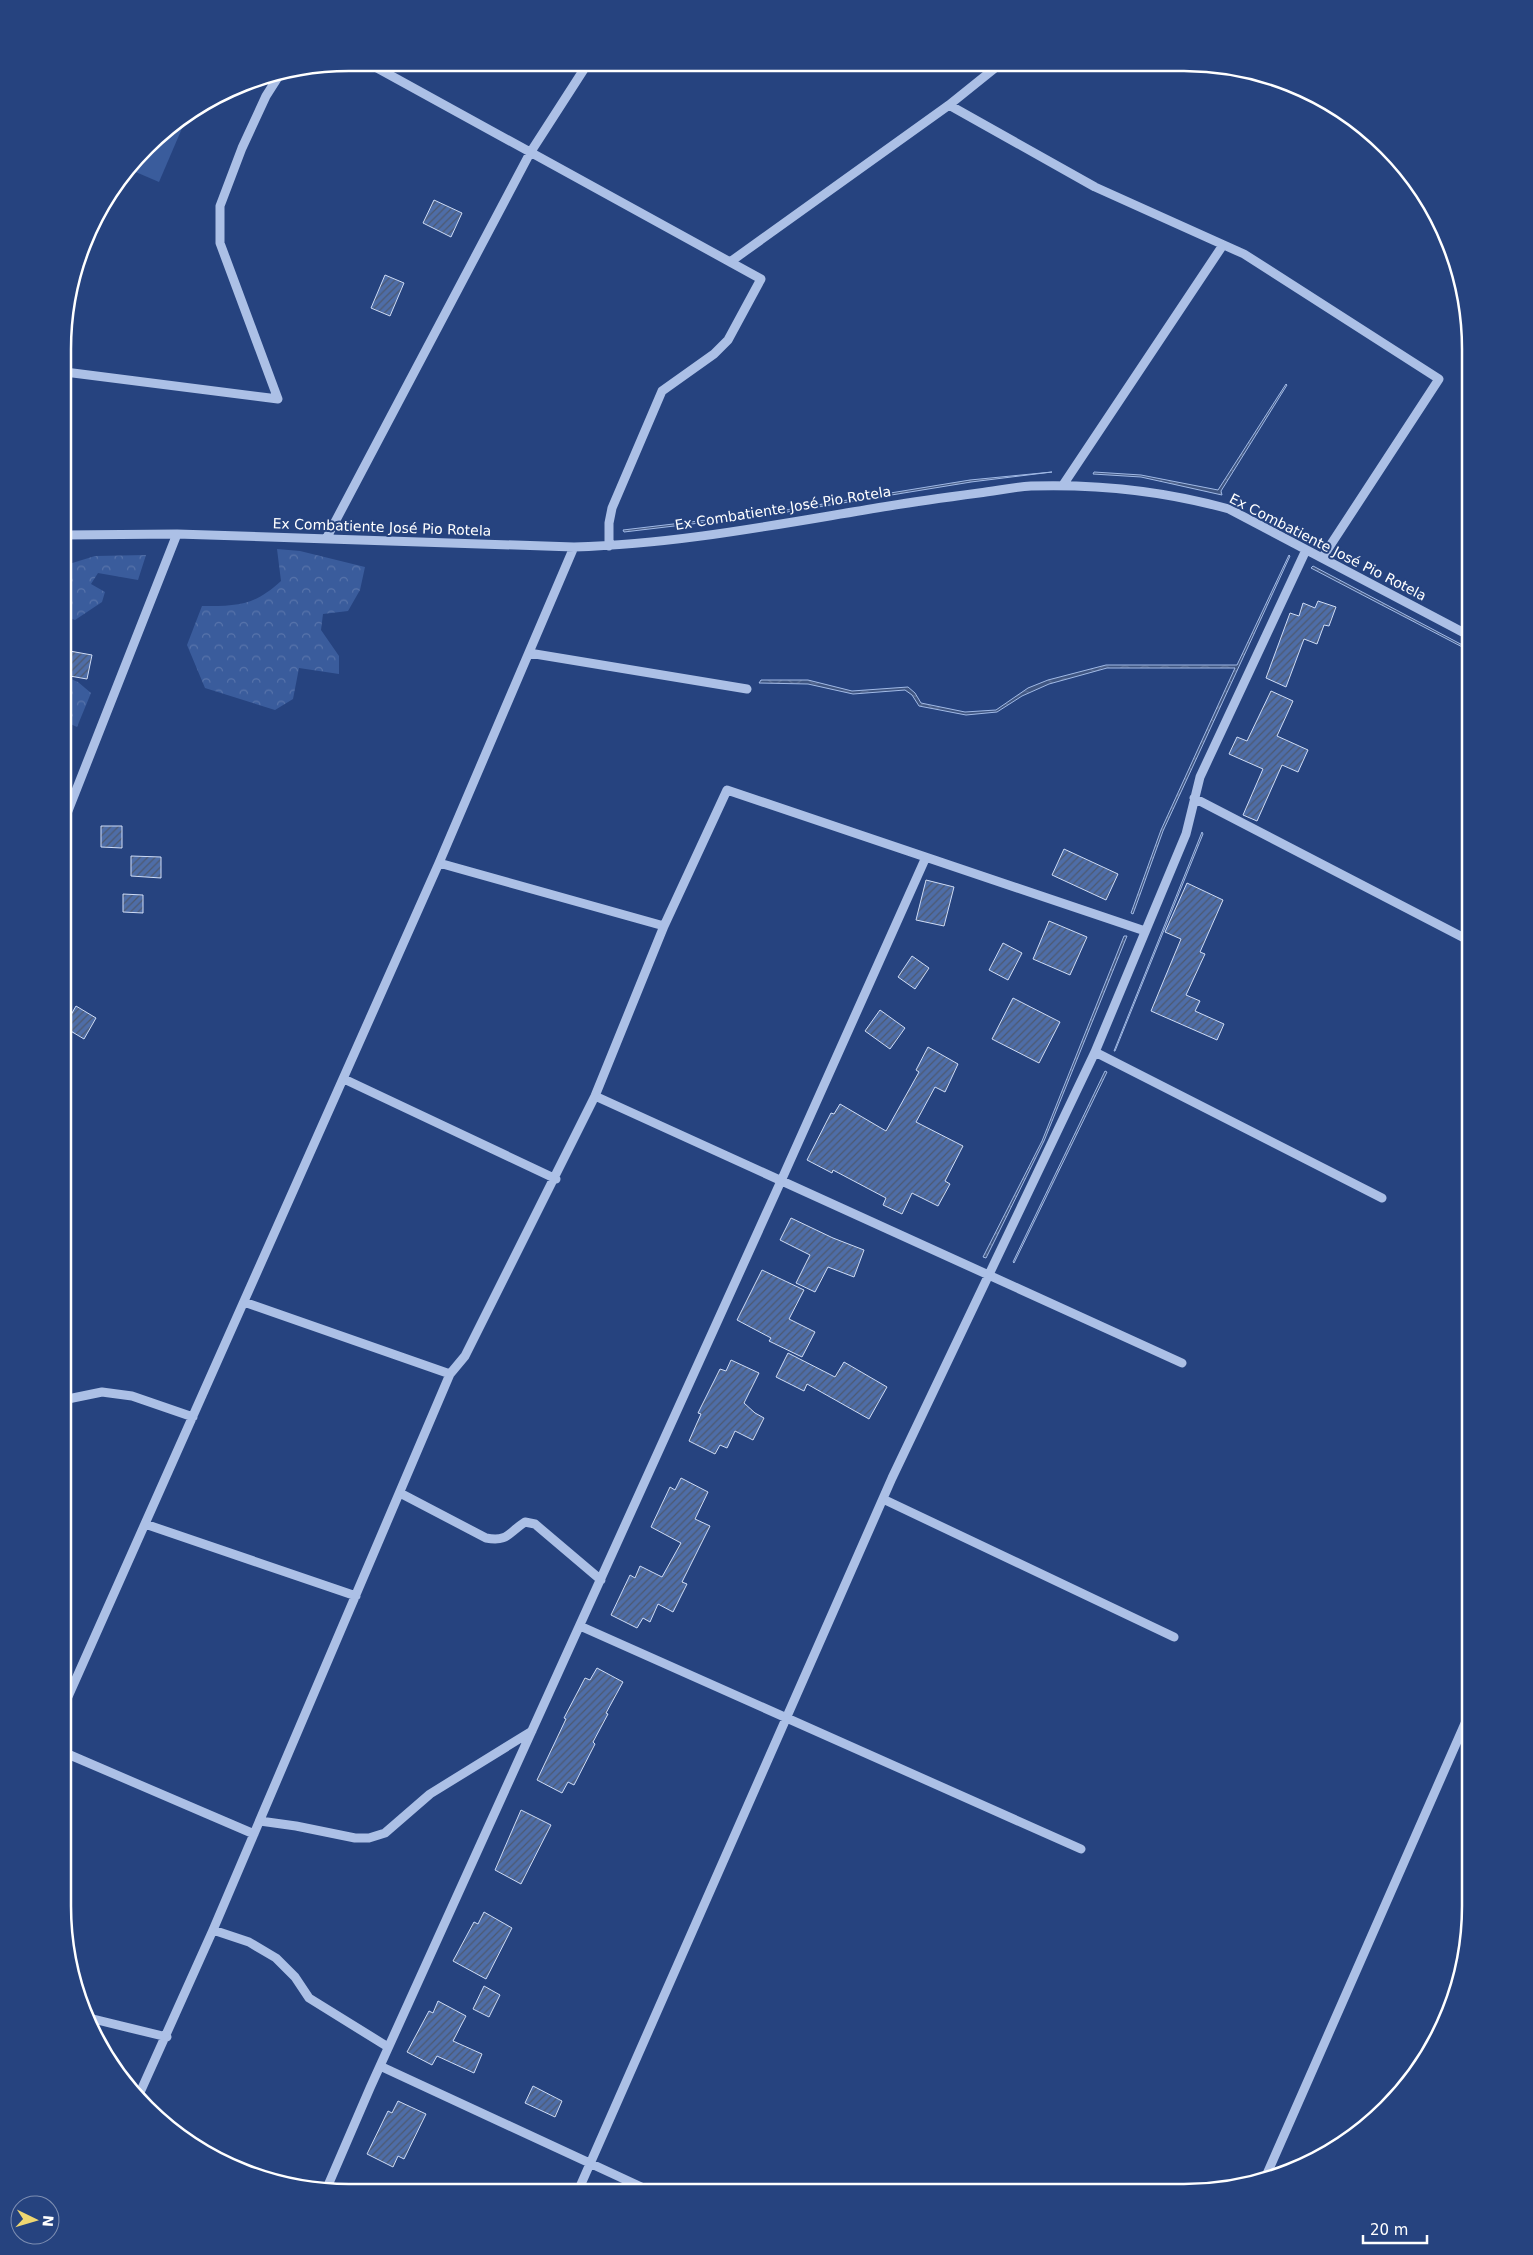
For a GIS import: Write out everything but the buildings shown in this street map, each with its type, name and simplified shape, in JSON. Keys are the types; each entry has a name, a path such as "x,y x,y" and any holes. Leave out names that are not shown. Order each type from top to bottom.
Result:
{"street":[{"path":"384,71 761,280 728,340 714,354 662,390 612,508 609,523 609,546"},
{"path":"326,539 530,153 583,71"},
{"path":"730,262 948,105 991,71"},
{"path":"71,373 278,399 220,243 220,206 242,148 266,96 275,82"},
{"path":"948,105 1095,186 1244,254 1439,378 1322,558"},
{"path":"1063,485 1223,244"},
{"name":"Ex Combatiente José Pio Rotela","path":"71,535 177,534 574,547 609,546 700,537 933,498 1028,486 1063,485 1150,492 1191,498 1229,509 1462,632"},
{"path":"71,803 177,534"},
{"path":"71,1690 440,863 574,547"},
{"path":"581,2184 883,1499 1096,1052 1186,834 1200,777 1306,550"},
{"path":"529,653 747,689"},
{"path":"141,2090 167,2037 450,1374 465,1356 556,1179 595,1096 664,926 727,790 1145,931"},
{"path":"1194,798 1462,937"},
{"path":"329,2183 388,2047 782,1181 926,857"},
{"path":"440,863 664,926"},
{"path":"1096,1052 1382,1198"},
{"path":"344,1079 556,1179"},
{"path":"595,1096 1182,1363"},
{"path":"244,1302 450,1374"},
{"path":"71,1398 102,1392 132,1396 193,1417"},
{"path":"400,1492 486,1538 498,1540 507,1537 525,1522 535,1524 601,1580"},
{"path":"883,1499 1174,1637"},
{"path":"145,1524 356,1596"},
{"path":"580,1626 1081,1849"},
{"path":"1268,2170 1462,1730"},
{"path":"260,1821 354,1838 385,1833 430,1794 532,1731"},
{"path":"71,1755 254,1834"},
{"path":"213,1930 249,1942 276,1958 295,1977 309,1998 388,2047"},
{"path":"96,2020 167,2037"},
{"path":"380,2066 635,2184"}],"green space":[{"path":"182,127 159,182 135,172 166,140"},
{"path":"277,549 300,551 365,567 360,590 348,611 323,614 321,630 339,656 339,674 299,668 293,699 275,710 205,688 187,645 202,606 225,606 244,603 262,595 281,581"},
{"path":"146,555 138,580 98,573 91,584 105,592 102,602 75,620 71,618 71,563 95,556"},
{"path":"71,679 78,682 91,693 77,727 71,724"}],"water":[{"path":"1286,384 1221,491 1222,495 1141,477 1093,474 1094,472 1141,475 1218,490"},
{"path":"1052,472 971,482 775,514 624,532 623,530 774,512 970,480"},
{"path":"1289,555 1163,831 1133,914 1131,913 1161,830 1235,668 1107,668 1049,684 1022,696 997,712 966,715 919,706 912,695 905,690 853,694 808,684 759,683 761,680 808,680 852,691 908,687 915,693 921,703 965,712 996,710 1028,688 1048,680 1106,665 1237,665"},
{"path":"1313,566 1462,645 1462,647 1311,568"},
{"path":"1202,832 1203,834 1114,1051"},
{"path":"1124,936 1127,936 1044,1141 986,1258 983,1257 1042,1141"},
{"path":"1105,1071 1107,1072 1014,1263 1013,1262"}]}
